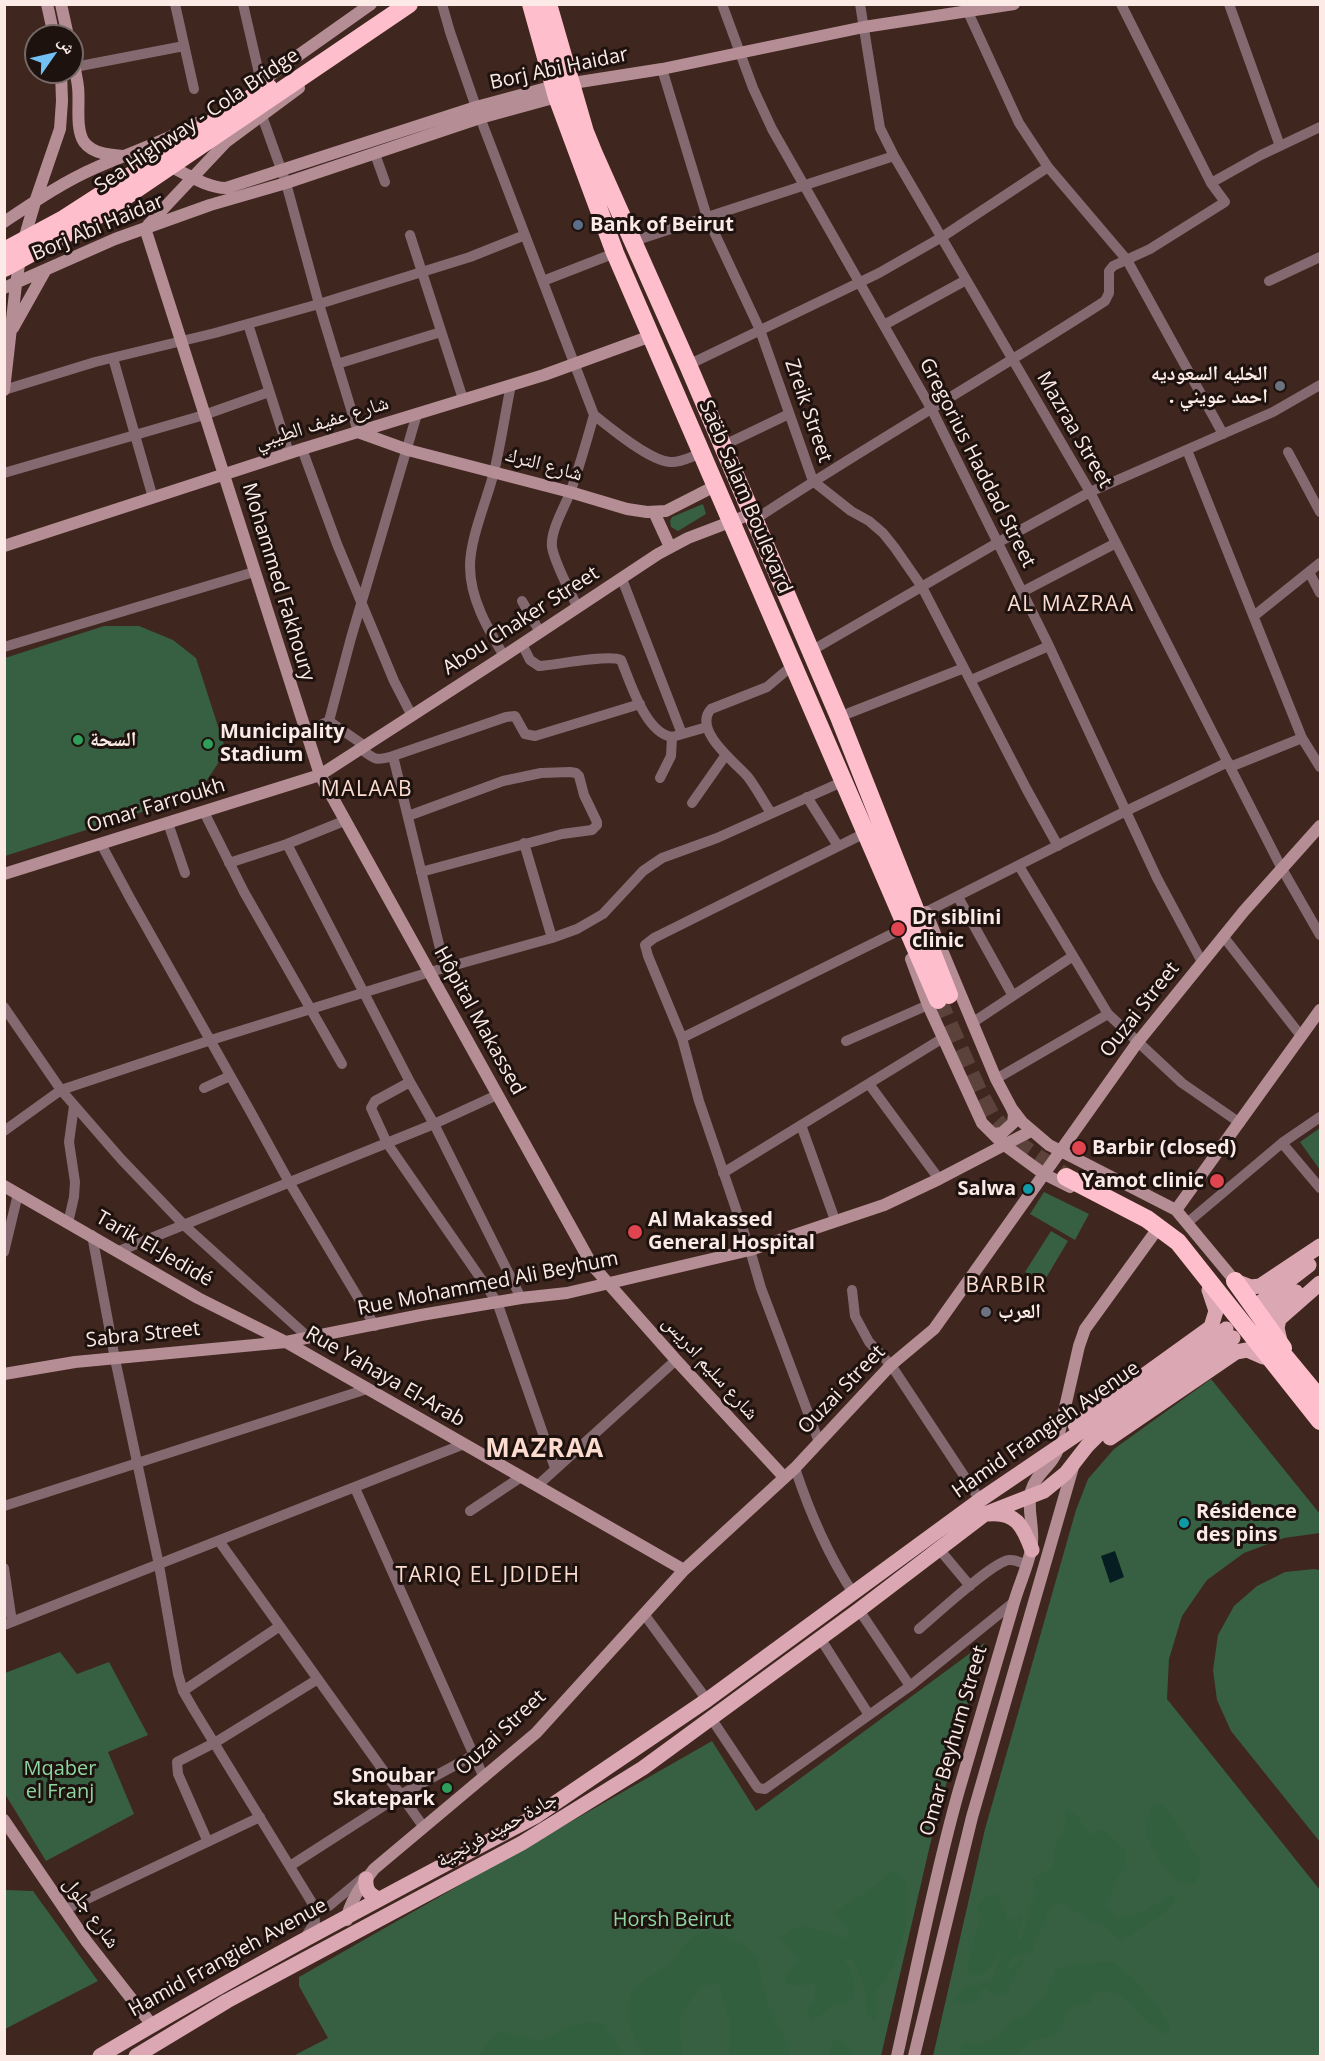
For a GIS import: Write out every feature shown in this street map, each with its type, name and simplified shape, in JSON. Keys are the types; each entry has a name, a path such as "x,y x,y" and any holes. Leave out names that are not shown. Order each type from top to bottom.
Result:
{"highway":[{"name":"Sea Highway - Cola Bridge","path":"4,251 62,220 285,76 388,4"},
{"name":"Sea Highway - Cola Bridge","path":"4,268 89,221 410,4"},
{"name":"Saëb Salam Boulevard","path":"531,4 564,90 615,253 938,1000"},
{"name":"Saëb Salam Boulevard","path":"548,4 564,90 687,365 839,717 886,832 918,920 938,1000"},
{"path":"886,832 926,912"},
{"path":"865,833 900,930"},
{"path":"1068,1172 1156,1212 1177,1227 1305,1379"},
{"path":"1068,1172 1147,1219 1178,1242 1320,1422"},
{"path":"1235,1281 1320,1399"},
{"path":"1209,1290 1320,1422"}],"main road":[{"path":"1235,1281 1251,1287 1260,1286 1320,1246"},
{"path":"1320,1256 1265,1307 1320,1274"},
{"path":"1281,1345 1277,1328 1279,1319 1320,1283"},
{"path":"1059,1442 1211,1327 1216,1311 1209,1290"},
{"name":"Hamid Frangieh Avenue","path":"859,1610 939,1549 1016,1475 1027,1459 1059,1442 1230,1334 1100,1433 1056,1482 1030,1498 983,1507"},
{"path":"1076,1461 1236,1352 1247,1350 1263,1357"},
{"path":"983,1507 1014,1519 1025,1533 1032,1550"},
{"name":"جادة حميد فرنجية","path":"379,1899 536,1816 707,1700 889,1564 983,1507"},
{"name":"جادة حميد فرنجية","path":"136,2056 227,2001 522,1843 567,1816 643,1768 859,1610"},
{"path":"370,1874 366,1887 369,1893 379,1899"},
{"name":"Hamid Frangieh Avenue","path":"100,2056 379,1899"}],"street":[{"path":"47,4 51,24"},
{"path":"61,4 65,24"},
{"path":"176,4 194,89"},
{"path":"243,4 261,82"},
{"path":"4,222 68,181 186,129 261,82 371,4"},
{"path":"145,228 226,142 324,69 420,4"},
{"path":"442,4 478,112 594,415 616,433 665,461 678,461 702,453"},
{"name":"Gregorius Haddad Street","path":"722,4 768,118 804,186 932,410 1049,646 1157,878 1202,962"},
{"name":"Mazraa Street","path":"860,4 880,128 1011,359 1090,492 1281,867 1320,935"},
{"name":"Borj Abi Haidar","path":"77,84 80,125 84,142 99,152 148,158 169,164 213,188 226,188 478,112 564,90 864,27 1014,4"},
{"path":"753,517 932,410 1105,301 1109,293 1109,271 1113,266 1150,249 1226,202 1211,183 1121,4"},
{"path":"1229,4 1280,146"},
{"path":"967,10 1019,123 1048,167 1127,260 1223,434"},
{"path":"84,60 184,46"},
{"name":"Zreik Street","path":"662,69 707,217 760,330 813,481 883,532 896,548 922,587 1058,846"},
{"path":"61,84 60,129 34,202 10,286 4,390 51,374 319,304 470,257 525,235"},
{"name":"Borj Abi Haidar","path":"10,286 145,228 210,205 375,154 478,112"},
{"path":"262,117 286,183 319,304 358,432"},
{"path":"1211,183 1320,127"},
{"path":"375,154 385,182"},
{"path":"631,242 894,156"},
{"path":"687,365 860,284 942,237 1048,167"},
{"name":"Mohammed Fakhoury","path":"145,228 320,776"},
{"path":"410,234 463,399"},
{"path":"9,321 45,271 32,261 22,246"},
{"path":"543,281 615,253"},
{"path":"1269,281 1320,257"},
{"path":"884,325 966,280"},
{"path":"248,324 289,453"},
{"path":"337,364 441,332"},
{"name":"شارع عفيف الطيبي","path":"4,546 289,453 576,365 651,336"},
{"path":"113,358 153,498"},
{"path":"504,656 477,604 470,566 475,538 494,471 511,385"},
{"path":"811,651 1090,492 1273,412 1320,385"},
{"path":"4,473 204,415 269,392"},
{"path":"329,721 417,414"},
{"path":"722,446 789,414"},
{"path":"577,606 552,547 558,522 570,492 594,415"},
{"name":"شارع الترك","path":"358,432 408,450 494,471 627,509 666,511 717,485"},
{"path":"302,449 362,605 394,681 412,716"},
{"path":"1187,450 1302,738 1320,767"},
{"path":"1288,452 1320,512"},
{"path":"654,512 670,547"},
{"name":"Abou Chaker Street","path":"320,776 670,547 695,535 753,517"},
{"path":"1022,592 1116,543"},
{"path":"1254,616 1320,563"},
{"path":"4,647 254,572"},
{"path":"1308,572 1320,593"},
{"path":"622,579 677,735 671,756 660,778"},
{"path":"522,601 540,632"},
{"path":"522,644 530,660 539,666 618,658 621,660 640,704 653,725 666,736 707,727"},
{"path":"971,680 1049,646"},
{"path":"771,813 746,775 725,756 707,727 708,713 711,709 767,687 793,665"},
{"path":"839,717 964,668"},
{"path":"329,721 363,747 374,759 379,760 506,717 515,716 525,734 535,736 640,704"},
{"path":"305,732 329,721"},
{"path":"993,1134 1002,1133 1013,1123 1014,1114 996,1079 926,912 1126,811 1229,764 1302,738"},
{"path":"393,756 445,969"},
{"path":"692,803 725,756"},
{"path":"408,816 503,781 541,773 570,772 579,776 584,795 597,822 595,828 585,831 524,843 421,872"},
{"name":"Omar Farroukh","path":"4,874 320,776"},
{"name":"Hôpital Makassed","path":"320,776 592,1265 608,1283"},
{"path":"4,1131 61,1090 211,1040 430,972 552,938 587,925 603,914 642,871 662,858 717,838 844,781"},
{"path":"807,797 838,846"},
{"path":"204,812 229,863 342,1064"},
{"path":"229,863 287,844 344,820"},
{"path":"168,823 185,873"},
{"name":"Ouzai Street","path":"347,1916 370,1874 423,1826 536,1733 684,1570 795,1468 891,1365 934,1329 1137,1043 1281,867 1320,826"},
{"path":"819,1442 769,1313 699,1101 682,1038 645,947 646,943 660,935 865,833"},
{"path":"524,843 552,938"},
{"path":"101,844 289,1182 375,1326"},
{"path":"287,844 434,1124 521,1298"},
{"path":"1019,866 1108,1014 1182,1083 1240,1124"},
{"path":"958,897 1013,996"},
{"path":"682,1038 900,930"},
{"name":"Saëb Salam Boulevard","path":"900,930 938,1000 943,1038 982,1123 1003,1144 1044,1174 1068,1172"},
{"path":"1223,936 1301,1036"},
{"path":"972,1023 1073,956"},
{"path":"846,1041 938,1000"},
{"path":"4,1006 61,1090 121,1159 184,1226 309,1338"},
{"path":"1176,1210 1320,1010"},
{"path":"996,1079 1108,1014"},
{"path":"723,1173 943,1038"},
{"path":"204,1088 230,1076"},
{"path":"410,1082 375,1101 371,1107 387,1143 498,1302 555,1468"},
{"path":"869,1084 939,1179"},
{"path":"119,1251 434,1124 497,1095"},
{"path":"68,1223 75,1182 69,1142 74,1106"},
{"path":"1012,1109 1031,1131 1060,1151 1068,1172 1170,1240 1209,1290"},
{"path":"1187,1222 1282,1143 1320,1117"},
{"path":"801,1125 835,1220"},
{"name":"Rue Mohammed Ali Beyhum","path":"286,1342 422,1315 521,1298 567,1293 750,1250 884,1205 1031,1131"},
{"path":"1282,1143 1320,1188"},
{"path":"1068,1172 1176,1210 1235,1281"},
{"name":"Tarik El-Jedidé","path":"4,1186 198,1298 286,1342"},
{"path":"4,1252 18,1194"},
{"path":"1030,1498 1033,1484 1053,1461 1079,1346 1085,1329 1156,1231"},
{"path":"92,1235 115,1359 159,1565 175,1661 183,1691 314,1906 315,1922 312,1930 303,1940"},
{"name":"شارع سليم ادريس","path":"608,1283 784,1477"},
{"path":"852,1290 855,1316 869,1342 891,1365 983,1507"},
{"name":"Sabra Street","path":"4,1374 75,1362 286,1342"},
{"name":"Rue Yahaya El-Arab","path":"286,1342 684,1570"},
{"path":"537,1486 676,1360"},
{"path":"4,1506 367,1389"},
{"path":"4,1568 8,1623 464,1444"},
{"name":"Omar Beyhum Street","path":"914,2056 972,1817 1076,1461"},
{"path":"795,1468 809,1510 826,1549 853,1593"},
{"path":"470,1511 521,1477"},
{"path":"355,1488 484,1778"},
{"name":"Omar Beyhum Street","path":"897,2056 958,1794 1014,1602 1032,1550 1030,1498"},
{"path":"219,1541 423,1826"},
{"path":"939,1549 970,1586"},
{"path":"919,1629 1004,1561 1016,1560 1027,1565"},
{"path":"711,1718 758,1788 765,1789 910,1686 1014,1602 1034,1602"},
{"path":"859,1610 910,1686"},
{"path":"644,1614 707,1700"},
{"path":"183,1691 280,1626"},
{"path":"820,1638 869,1714"},
{"path":"207,1840 178,1774 176,1764 183,1757 216,1742 318,1679"},
{"path":"291,1866 402,1794 474,1755"},
{"path":"64,1910 207,1840 260,1817"},
{"name":"شارع جلول","path":"4,1820 64,1910 152,2025"},
{"path":"314,1906 322,1908 329,1906 370,1874"},
{"path":"347,1916 353,1932"}],"green space":[{"path":"703,504 706,514 678,531 671,527 672,517"},
{"path":"104,626 139,626 173,640 196,658 226,751 198,794 5,856 5,658"},
{"path":"1320,1128 1320,1170 1300,1142"},
{"path":"1044,1192 1089,1214 1075,1240 1030,1214"},
{"path":"1051,1231 1068,1241 1043,1283 1025,1272"},
{"path":"1211,1379 1320,1514 1320,1533 1284,1538 1244,1553 1207,1580 1182,1616 1169,1659 1167,1699 1320,1890 1320,2056 933,2056 985,1829 1076,1510 1088,1479 1114,1449"},
{"path":"1320,1570 1320,1842 1231,1731 1217,1700 1213,1670 1218,1635 1234,1606 1257,1586 1285,1572"},
{"name":"Horsh Beirut","path":"984,1643 930,1845 881,2056 293,2056 328,2038 299,1986 299,1977 712,1741 756,1811"},
{"name":"Mqaber el Franj","path":"60,1652 77,1674 109,1662 148,1735 108,1752 134,1814 46,1861 5,1794 5,1673"},
{"path":"1162,1804 1184,1833 1192,1850 1200,1858 1199,1866 1202,1872 1192,1885 1183,1884 1170,1874 1148,1839 1147,1822 1152,1806"},
{"path":"1068,1810 1092,1835 1102,1829 1126,1851 1125,1867 1105,1907 1120,1919 1140,1913 1170,1896 1174,1895 1175,1902 1161,1915 1120,1941 1107,1927 1086,1918 1061,1902 1051,1908 1031,1953 1017,1956 1009,1963 1008,1966 1011,1969 1020,1960 1027,1962 1017,1970 1008,1991 993,1997 986,1988 982,1989 978,1999 964,2004 952,1999 970,1986 993,1980 1002,1947 992,1964 981,1974 976,1976 969,1973 967,1962 981,1919 977,1907 985,1898 995,1893 1009,1921 1020,1916 1022,1919 1017,1939 1020,1942 1025,1932 1029,1907 1037,1893 1032,1879 1054,1865 1055,1846 1065,1830 1065,1813"},
{"path":"893,1871 905,1879 907,1914 903,1937 892,1970 888,1973 886,1981 877,1988 875,2003 877,2020 873,2020 866,2012 866,1997 861,1977 851,1958 848,1958 845,1961 853,1979 852,1999 831,2007 811,2022 808,2011 815,1998 816,1985 794,1986 786,1983 785,1976 798,1960 792,1950 779,1938 802,1924 815,1930 831,1932 848,1938 849,1932 835,1912"},
{"path":"5,1890 33,1891 98,1981 5,2029"},
{"path":"706,1932 733,1940 757,1956 771,2013 789,2045 789,2056 729,2056 729,2018 722,1998 721,1986 718,1983 708,1984 699,1989 682,2015 680,2035 684,2056 645,2056 643,2054 629,2020 629,2001 632,1993 641,1982 669,1964 690,1940"},
{"path":"1107,1961 1123,1970 1143,1989 1167,2021 1170,2029 1164,2034 1122,1997 1103,1992 1091,1995 1091,2002 1088,2004 1077,2006 1067,2012 1058,2033 1033,2041 1015,2056 959,2056 963,2045 967,2043 978,2045 998,2037 1011,2021 1025,2015 1046,1993 1056,1970 1069,1964 1088,1965"},
{"path":"592,2021 605,2025 624,2056 480,2056 486,2045 502,2032 541,2041 573,2025"},
{"path":"838,2039 848,2045 856,2056 828,2056 833,2042"}],"water":[{"path":"1115,1551 1124,1577 1110,1583 1101,1556"}],"tunnel":[{"path":"938,1000 992,1117 1016,1143 1066,1177"}],"place":[{"name":"Bank of Beirut","path":"578,225"},
{"name":"الخليه السعوديه . احمد عويني","path":"1280,386"},
{"name":"السحة","path":"78,740"},
{"name":"Municipality Stadium","path":"208,744"},
{"name":"Dr siblini clinic","path":"898,929"},
{"name":"Barbir (closed)","path":"1079,1148"},
{"name":"Yamot clinic","path":"1217,1181"},
{"name":"Salwa","path":"1028,1189"},
{"name":"Al Makassed General Hospital","path":"635,1232"},
{"name":"العرب","path":"986,1312"},
{"name":"Résidence des pins","path":"1184,1523"},
{"name":"Snoubar Skatepark","path":"447,1788"}],"district":[{"name":"AL MAZRAA","path":"1071,605"},
{"name":"MALAAB","path":"367,790"},
{"name":"BARBIR","path":"1006,1286"},
{"name":"MAZRAA","path":"545,1450"},
{"name":"TARIQ EL JDIDEH","path":"488,1576"}]}
